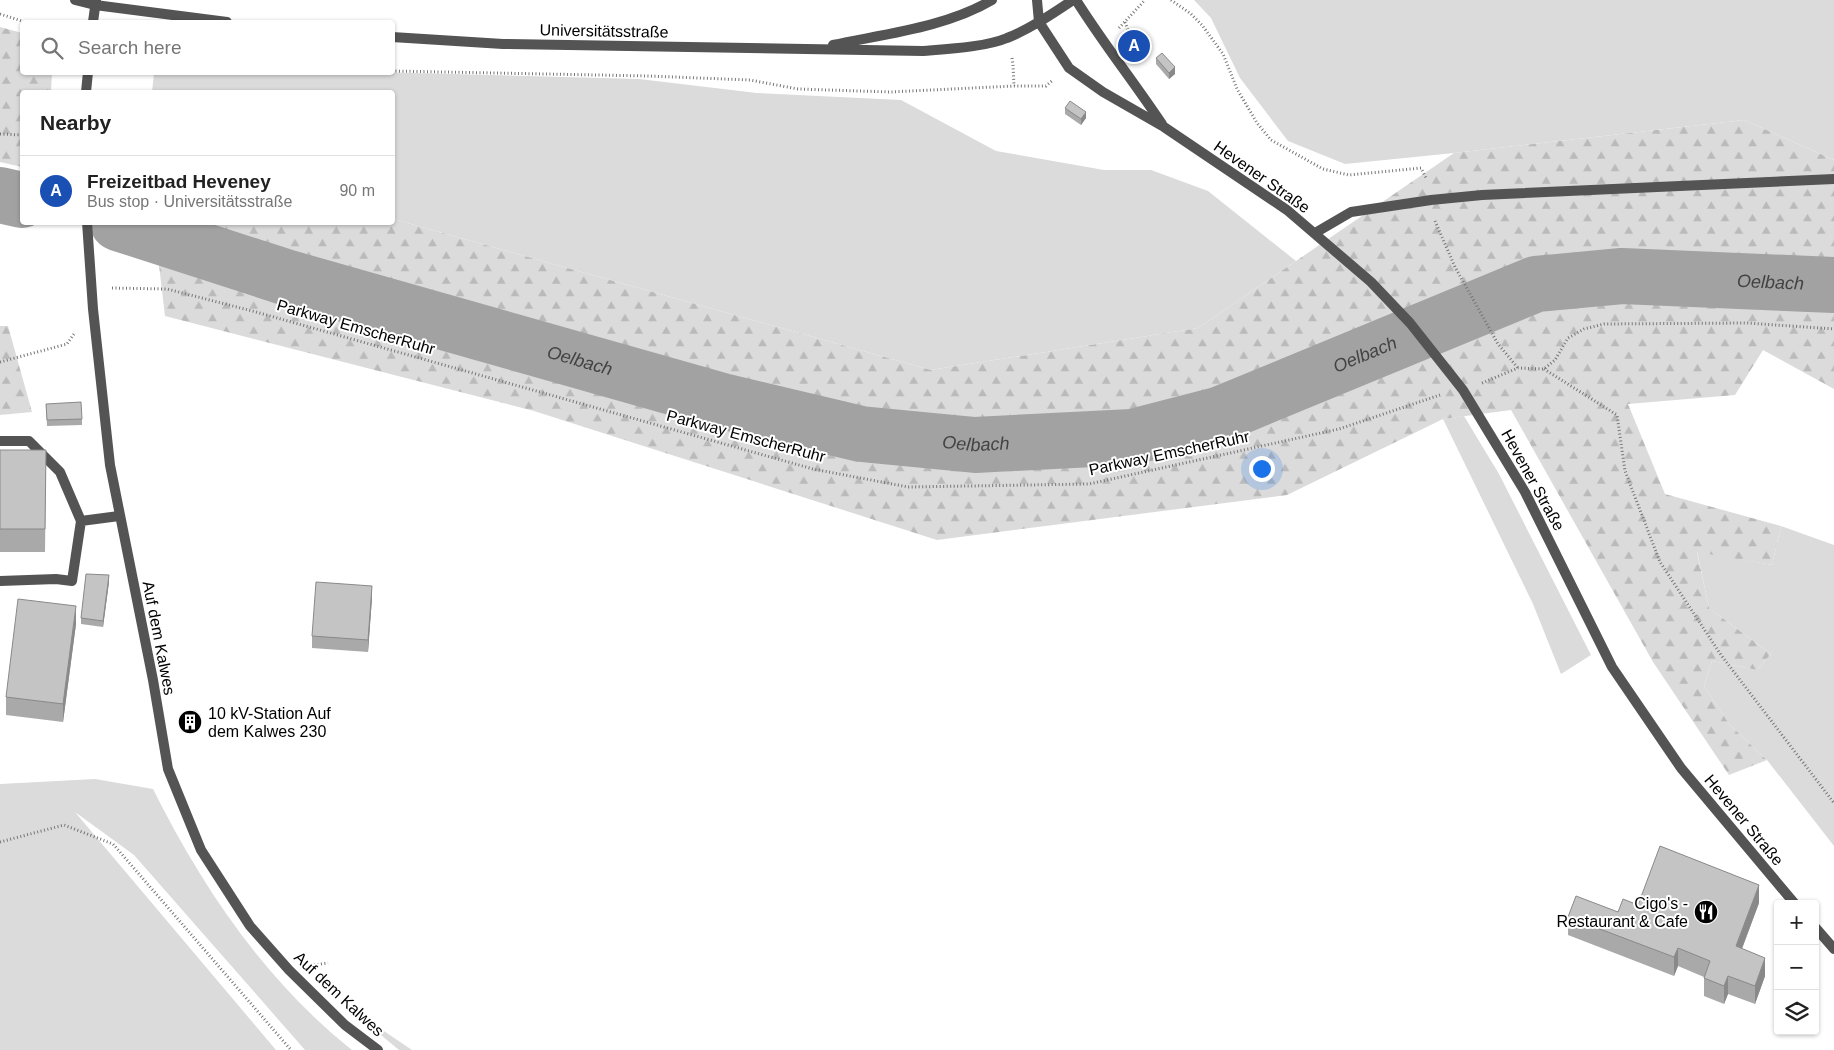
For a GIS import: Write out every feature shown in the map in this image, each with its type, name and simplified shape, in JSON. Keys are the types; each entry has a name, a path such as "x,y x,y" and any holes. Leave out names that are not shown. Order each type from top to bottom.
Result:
{"street":[{"path":"75,0 213,20"},
{"name":"Universitätsstraße","path":"815,49 921,26 956,16 992,0"},
{"path":"1036,0 1039,22 1069,68 1103,92 1164,127"},
{"path":"1075,0 1164,127"},
{"name":"Universitätsstraße","path":"395,37 503,44 923,51 964,47 1005,39 1039,22 1075,0"},
{"path":"93,20 95,3"},
{"path":"86,90 88,75"},
{"name":"Hevener Straße","path":"1164,127 1287,210 1315,233 1371,282 1410,323 1445,366 1463,390 1525,492 1612,667 1681,768 1792,900"},
{"path":"1315,233 1351,212 1431,200 1482,195 1834,178"},
{"name":"Auf dem Kalwes","path":"88,225 90,278 110,465 153,680 168,769 201,850 250,926 276,956 345,1025 378,1050"},
{"path":"0,441 29,441 60,472 81,520 72,582 56,580 0,581"},
{"path":"81,520 119,516"},
{"path":"1819,932 1834,949"}],"path":[{"path":"1134,46 1125,22 1144,0"},
{"path":"1171,0 1191,14 1202,25 1222,54 1237,88 1253,116 1271,140 1323,169 1349,175 1421,168 1429,184 1433,215 1455,267 1498,344 1518,368 1544,368 1617,415 1625,471 1660,562 1720,655 1834,803"},
{"path":"0,14 20,20"},
{"path":"395,71 750,80 798,90 890,92 1046,86"},
{"path":"0,134 20,135"},
{"name":"Parkway EmscherRuhr","path":"0,362 67,344 108,288 167,289 256,312 813,469 908,487 1089,484 1339,429 1434,396 1463,390 1518,368"},
{"path":"1544,368 1555,360 1568,338 1584,329 1604,324 1748,323 1834,329"},
{"path":"0,842 64,825 113,844 291,1050"}],"green space":[{"path":"1194,0 1834,0 1834,160 1744,120 1345,164 1288,141 1240,78 1211,18"},
{"path":"0,27 20,32 20,75 52,75 51,90 20,90 20,167 0,162"},
{"path":"395,72 639,79 757,93 901,100 996,151 1104,170 1151,170 1208,191 1296,261 1198,328 931,370 395,220 395,90 152,90 154,75 395,75"},
{"path":"1744,120 1834,160 1834,389 1763,350 1735,395 1628,404 1665,494 1781,526 1772,565 1697,552 1709,608 1771,654 1757,670 1712,661 1704,686 1730,725 1767,760 1729,775 1653,662 1511,410 1443,419 1287,495 937,540 534,411 165,316 154,225 395,225 395,220 931,370 1198,328 1454,153"},
{"path":"0,326 8,326 32,412 0,415"},
{"path":"1464,416 1499,474 1591,655 1561,674 1533,604 1443,419"},
{"path":"1781,526 1834,545 1834,846 1767,760 1730,725 1704,686 1712,661 1757,670 1771,654 1709,608 1697,551 1772,565"},
{"path":"95,779 153,789 193,861 238,930 291,994 320,1023 352,1050 305,1050 134,855 75,812 276,1050 0,1050 0,784"},
{"path":"341,1002 412,1050 399,1050"}],"building":[{"path":"1162,53 1175,67 1169,73 1156,58"},
{"path":"1070,101 1086,112 1081,119 1065,108"},
{"path":"81,402 82,419 47,420 46,404"},
{"path":"0,450 46,450 45,529 0,529"},
{"path":"86,574 109,575 103,621 81,618"},
{"path":"316,582 372,586 368,640 312,636"},
{"path":"18,599 76,606 63,704 6,697"},
{"path":"196,711 197,718 184,719 183,713"},
{"path":"1660,846 1759,885 1736,946 1765,958 1755,986 1728,976 1724,986 1704,978 1710,961 1678,948 1674,957 1568,917 1576,896 1618,912 1623,899 1638,905"}],"waterway":[{"name":"Oelbach","path":"0,195 20,200"},
{"name":"Oelbach","path":"124,225 285,277 722,401 861,434 975,445 1132,437 1221,414 1536,284 1622,276 1834,285"}],"place":[{"name":"Freizeitbad Heveney","path":"1134,46"},
{"name":"10 kV-Station Auf dem Kalwes 230","path":"190,722"},
{"name":"Cigo's - Restaurant & Cafe","path":"1706,912"}]}
